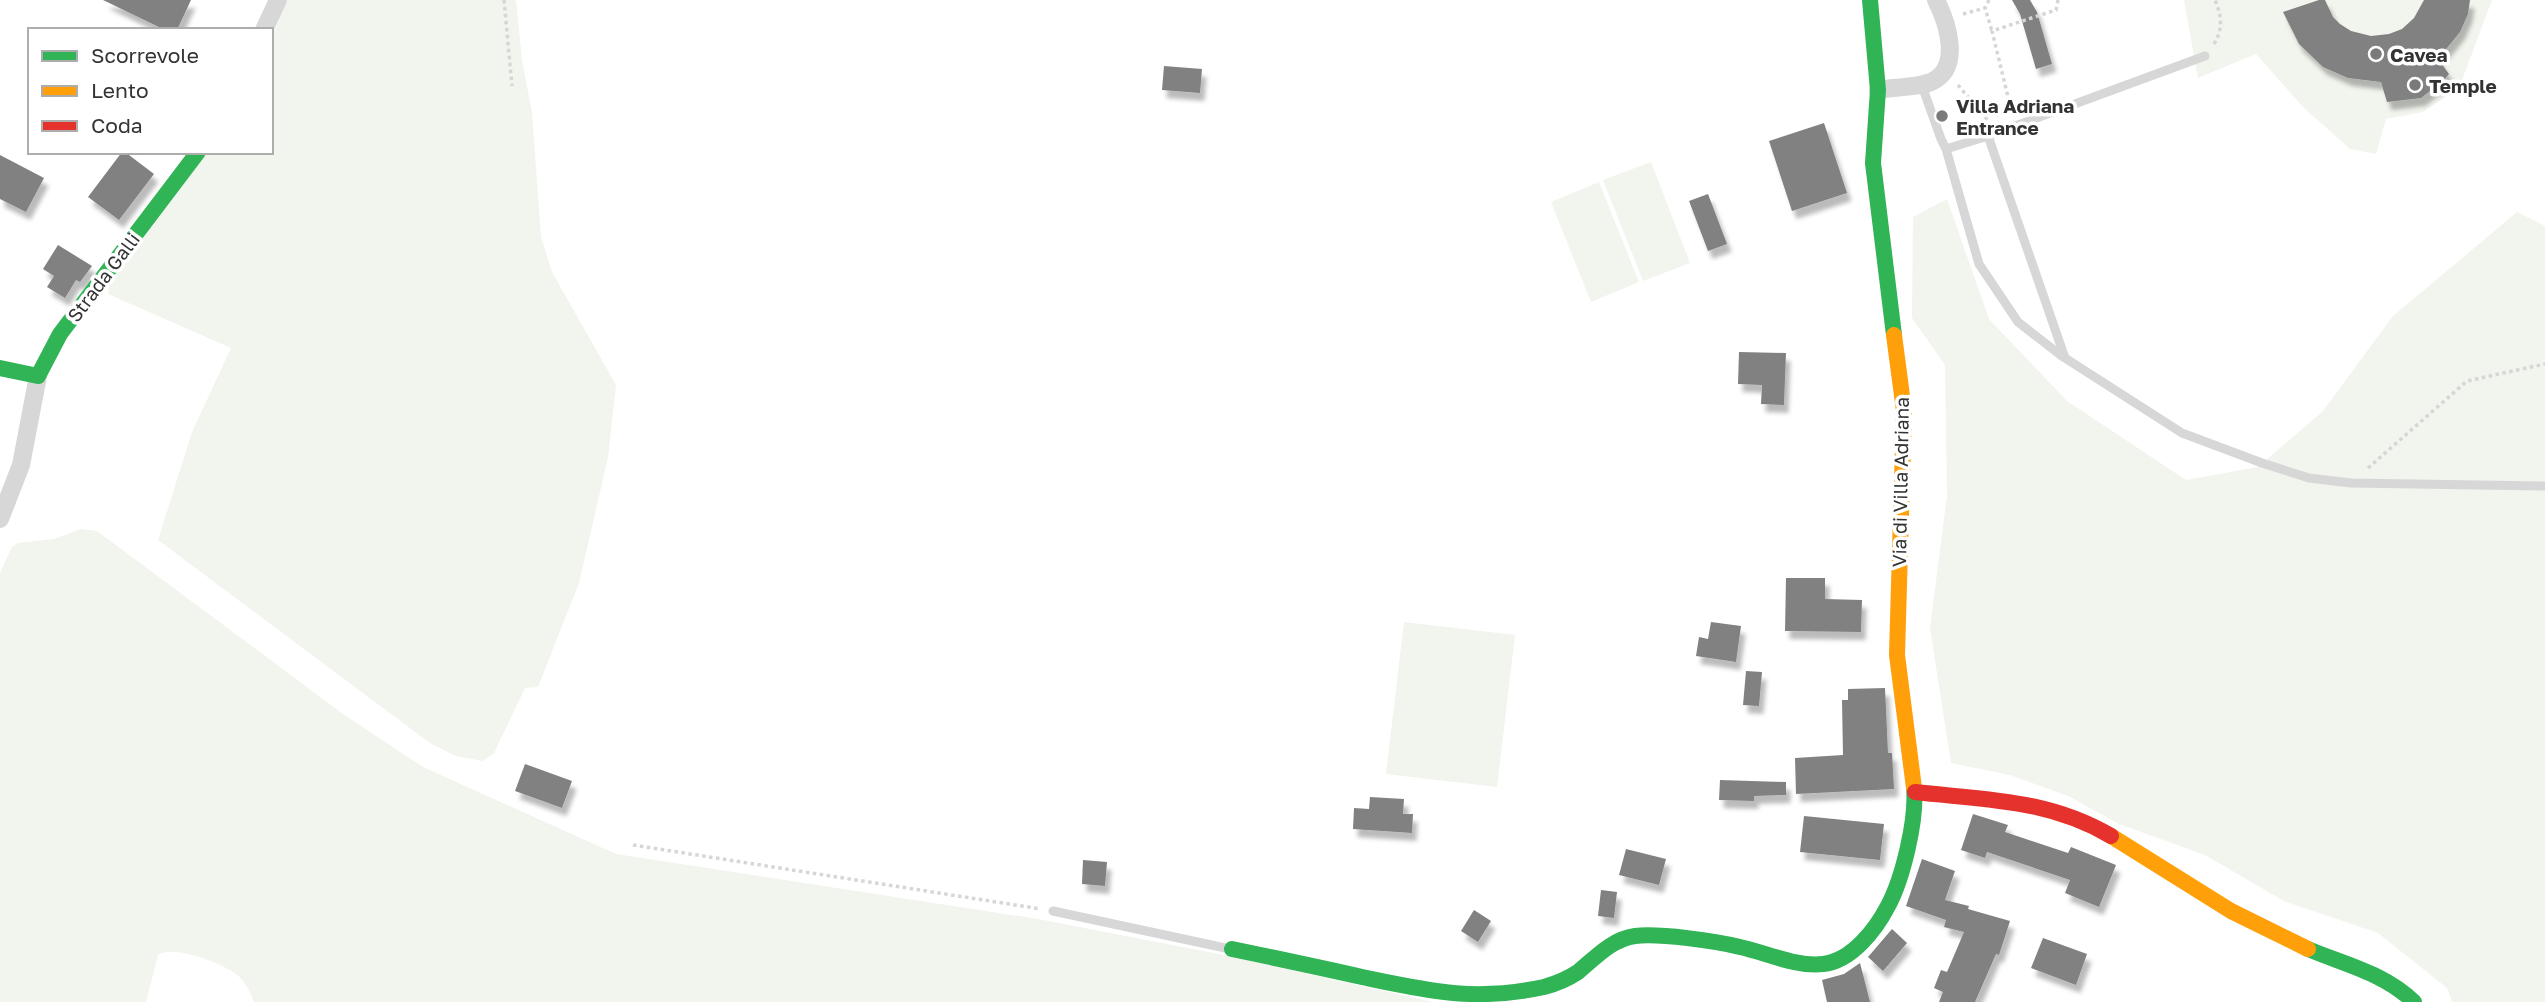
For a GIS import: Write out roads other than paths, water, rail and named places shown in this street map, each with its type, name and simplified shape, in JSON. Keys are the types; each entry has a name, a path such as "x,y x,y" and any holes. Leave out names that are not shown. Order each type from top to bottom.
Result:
{"street":[{"path":"265,28 278,0"},
{"name":"Via di Villa Adriana","path":"1232,949 1468,1000 1524,993 1561,982 1581,970 1607,947 1633,936 1657,936 1738,946 1810,964 1824,964 1839,959 1857,946 1870,934 1886,912 1905,864 1915,792 1897,656 1904,411 1873,163 1878,90 1870,0"},
{"path":"1878,90 1932,81 1945,70 1949,56 1947,30 1936,0"},
{"name":"Strada Galli","path":"38,376 60,334 196,154"},
{"path":"0,368 38,376 21,465 0,519"},
{"path":"1915,792 2042,807 2071,816 2099,829 2252,922 2300,946 2382,978 2401,989 2414,1002"}],"lane":[{"path":"1946,149 2206,56"},
{"path":"1921,83 1946,149 1979,264 2018,322 2065,358 2182,433 2309,478 2351,483 2545,486"},
{"path":"1988,136 2065,358"},
{"path":"1053,911 1232,949"}],"place":[{"name":"Cavea","path":"2376,54"},
{"name":"Temple","path":"2415,85"},
{"name":"Villa Adriana Entrance","path":"1942,116"}]}
